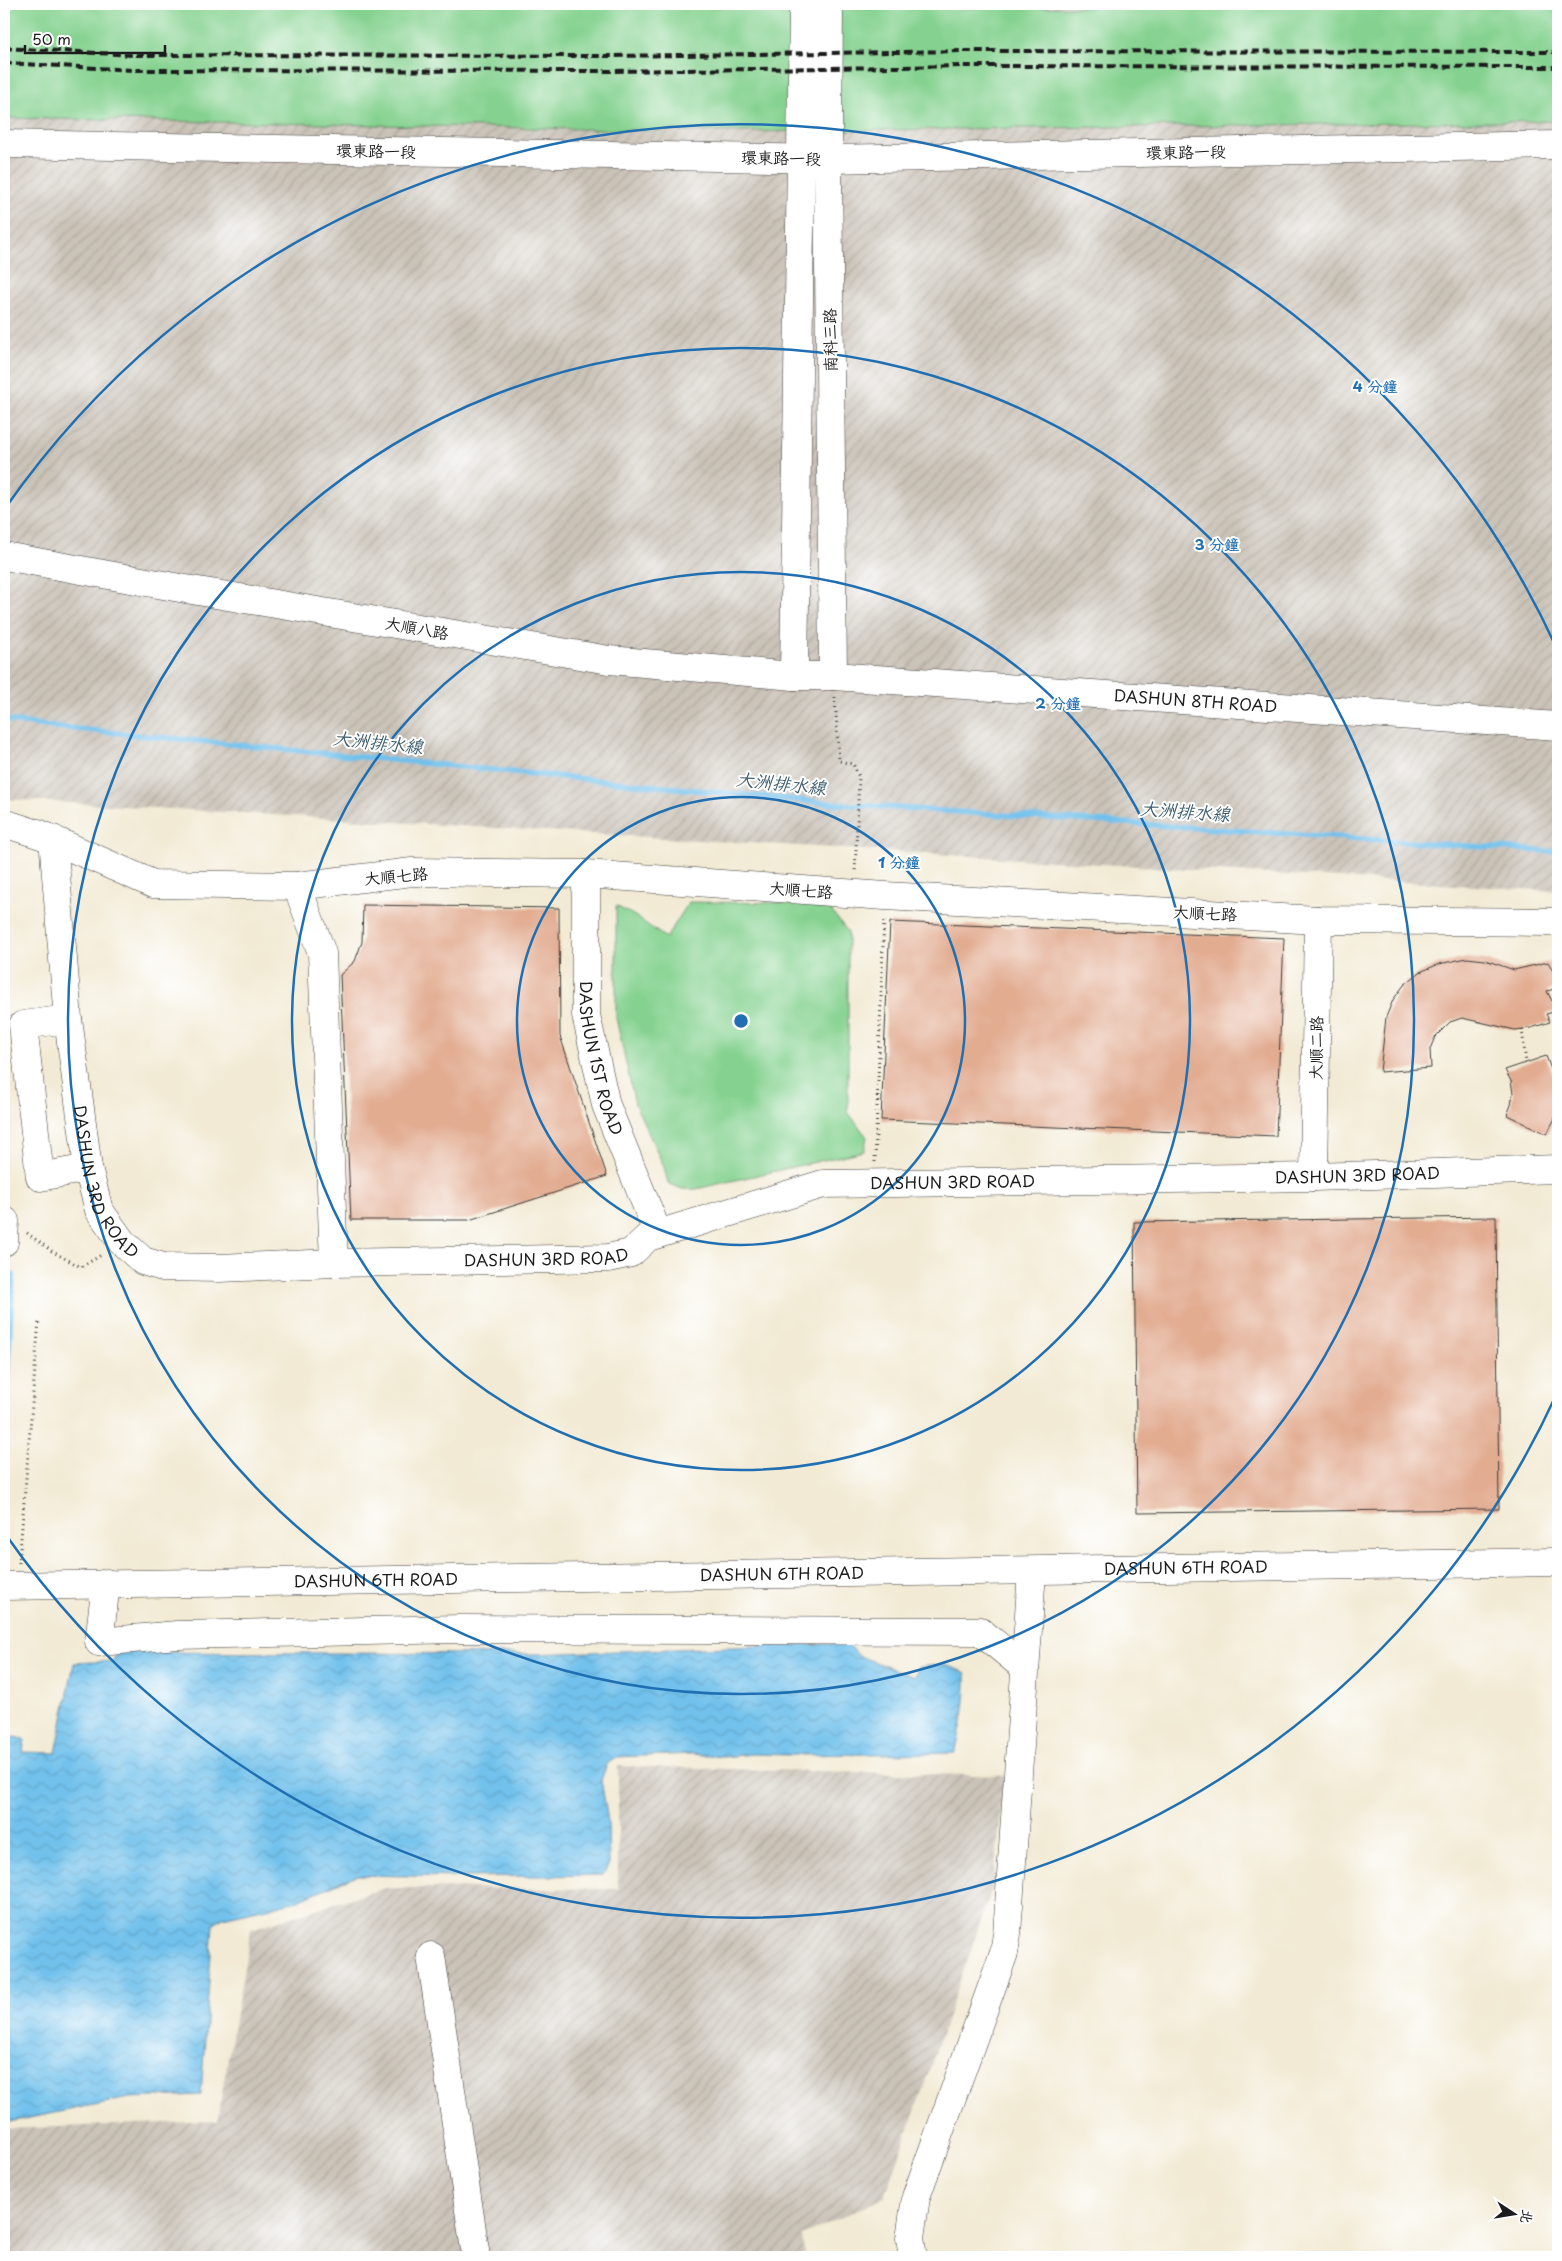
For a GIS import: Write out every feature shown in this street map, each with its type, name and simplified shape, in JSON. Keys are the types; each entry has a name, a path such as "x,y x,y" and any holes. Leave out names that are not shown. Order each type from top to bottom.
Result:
{"street":[{"name":"南科三路","path":"794,676 803,4"},
{"name":"南科三路","path":"829,4 828,159 833,676"},
{"name":"環東路一段","path":"4,144 800,159 1558,145"},
{"name":"大順八路","path":"4,556 180,588 608,660 794,676 833,676"},
{"name":"DASHUN 8TH ROAD","path":"833,676 1558,726"},
{"name":"大順七路","path":"4,822 53,839 154,884 297,886 412,872 586,874 885,896 1318,920 1558,922"},
{"name":"DASHUN 3RD ROAD","path":"53,839 68,1019 88,1168 99,1210 122,1242 143,1261 163,1267 219,1268 334,1263 608,1258 631,1253 648,1237 823,1184 1314,1177 1558,1170"},
{"name":"DASHUN 1ST ROAD","path":"586,874 586,1015 606,1105 658,1234"},
{"path":"297,886 322,953 334,1263"},
{"name":"大順二路","path":"1314,1177 1318,920"},
{"path":"68,1019 22,1025 40,1177 88,1168"},
{"name":"DASHUN 6TH ROAD","path":"11,1586 106,1583 1558,1562"},
{"path":"913,2257 910,2238 916,2197 1004,1953 1008,1924 1032,1571"},
{"path":"106,1583 100,1642 177,1636 450,1629 980,1631 1025,1668"},
{"path":"431,1956 476,2257"}],"path":[{"path":"833,676 839,761 853,764 859,777 855,874"},
{"path":"875,1183 885,896"},
{"path":"1522,1029 1526,1063"},
{"path":"4,1231 15,1222 53,1252 82,1267 122,1242"},
{"path":"11,1586 39,1320"}],"shaded area":[{"path":"4,4 1558,4 1558,891 4,799"},
{"path":"618,1766 1005,1776 993,1886 885,2197 802,2236 804,2257 4,2257 4,2129 217,2121 251,1929 385,1888 618,1889"}],"green space":[{"path":"4,4 654,4 768,9 1558,4 1558,121 741,132 4,118"},
{"path":"689,902 825,903 848,932 848,1112 867,1137 864,1151 696,1189 682,1189 668,1183 664,1167 635,1104 616,1018 616,906 635,916 666,938"}],"water":[{"path":"847,1643 859,1656 915,1677 918,1667 944,1664 966,1673 964,1713 955,1753 753,1754 724,1757 692,1754 617,1757 607,1764 601,1780 608,1821 609,1864 603,1875 464,1877 357,1875 293,1902 223,1918 213,1925 201,2095 129,2098 4,2123 4,1746 8,1747 13,1737 25,1739 23,1752 56,1753 74,1663 113,1661 117,1652 531,1654"}],"building":[{"path":"363,905 559,908 560,1036 607,1176 469,1220 351,1220 340,975 355,961 362,942"},
{"path":"890,922 1284,938 1276,1136 881,1120"},
{"path":"1467,958 1485,960 1514,970 1548,962 1558,980 1558,988 1547,991 1557,1011 1546,1014 1550,1022 1531,1028 1515,1030 1462,1018 1450,1022 1435,1037 1430,1049 1431,1068 1380,1072 1386,1017 1393,1000 1404,985 1420,972 1439,964"},
{"path":"1546,1056 1554,1077 1558,1100 1557,1114 1547,1134 1507,1115 1513,1093 1511,1081 1505,1070"},
{"path":"1496,1217 1499,1509 1137,1513 1134,1222"}],"waterway":[{"name":"大洲排水線","path":"4,720 46,726 838,804 1558,852"},
{"path":"4,1434 13,1275"}],"railway":[{"path":"4,48 134,55 610,56 968,51 1558,52"},
{"path":"4,63 134,70 610,71 968,66 1558,67"}]}
